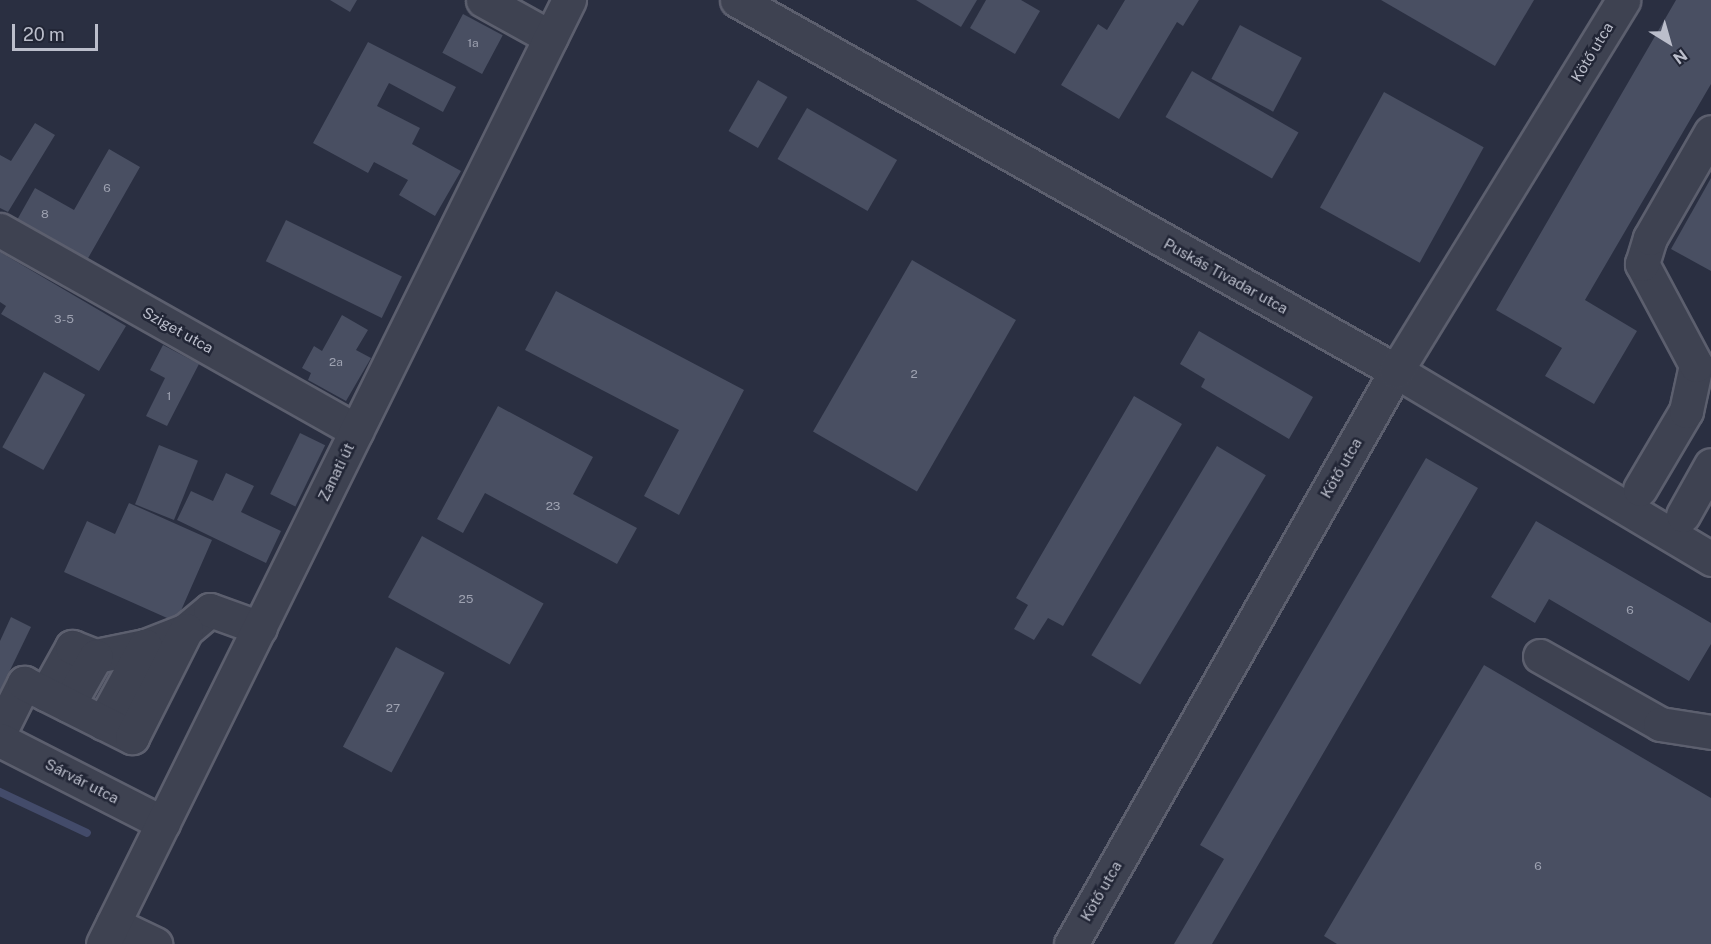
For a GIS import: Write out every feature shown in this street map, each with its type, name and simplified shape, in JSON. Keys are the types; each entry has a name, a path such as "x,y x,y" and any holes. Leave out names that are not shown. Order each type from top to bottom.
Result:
{"street":[{"path":"483,0 550,37"},
{"name":"Zanati út","path":"108,934 569,0"},
{"name":"Puskás Tivadar utca","path":"736,0 1396,371 1711,559"},
{"name":"Kötő utca","path":"1071,944 1396,371 1623,0"},
{"path":"1640,489 1686,411 1696,365 1642,264 1650,237 1711,132"},
{"name":"Sziget utca","path":"0,230 356,430"},
{"path":"1683,515 1711,465"},
{"path":"76,709 121,651 186,630 210,610 260,628"},
{"path":"0,731 24,683 132,737 186,630"},
{"path":"76,709 121,651"},
{"path":"1540,656 1660,724 1711,735"},
{"name":"Sárvár utca","path":"0,740 163,823"},
{"path":"108,934 155,944"}],"building":[{"path":"330,0 357,0 350,12"},
{"path":"916,0 977,0 961,27"},
{"path":"986,0 1021,0 1040,11 1015,54 970,28"},
{"path":"1125,0 1199,0 1183,26 1177,22 1119,119 1061,85 1098,24 1107,30"},
{"path":"1381,0 1534,0 1495,66"},
{"path":"1676,0 1711,0 1711,84 1585,300 1637,331 1594,404 1545,376 1562,348 1496,310"},
{"path":"463,14 503,35 482,74 442,53"},
{"path":"1240,25 1302,58 1273,112 1211,79"},
{"path":"368,42 456,87 443,112 389,83 377,106 420,128 412,144 461,171 435,216 399,195 408,180 374,162 368,173 313,143"},
{"path":"1192,71 1299,132 1272,178 1166,117"},
{"path":"758,80 787,97 758,148 728,131"},
{"path":"1384,92 1484,147 1420,263 1320,207"},
{"path":"807,108 897,160 868,211 778,159"},
{"path":"35,123 55,135 8,212 0,208 0,155 11,161"},
{"path":"109,149 140,167 87,260 17,220 35,188 74,210"},
{"path":"1711,178 1711,271 1671,249"},
{"path":"286,220 402,277 382,318 266,261"},
{"path":"0,252 126,326 99,371 1,314 6,306 0,302"},
{"path":"912,260 1016,320 917,491 813,431"},
{"path":"556,291 744,390 679,515 644,496 679,430 525,350"},
{"path":"342,315 368,330 356,350 371,358 346,401 308,380 311,373 302,368 314,346 322,351"},
{"path":"1199,331 1313,397 1289,439 1201,387 1205,379 1180,364"},
{"path":"163,345 199,364 167,426 146,416 165,378 150,370"},
{"path":"44,372 85,395 43,470 2,447"},
{"path":"1134,396 1182,424 1063,626 1048,618 1034,640 1014,629 1028,605 1016,598"},
{"path":"498,406 593,457 573,494 637,528 617,564 485,493 463,533 437,519"},
{"path":"300,433 325,445 295,506 270,494"},
{"path":"159,445 198,461 174,520 135,504"},
{"path":"1217,446 1266,475 1140,685 1091,655"},
{"path":"1426,458 1478,488 1212,944 1174,944 1224,859 1200,845"},
{"path":"226,473 254,486 241,512 281,531 266,563 177,520 191,491 213,501"},
{"path":"129,503 212,540 176,622 64,572 87,521 115,534"},
{"path":"1536,521 1711,623 1711,644 1689,681 1549,599 1535,623 1491,597"},
{"path":"422,536 544,603 510,665 388,597"},
{"path":"11,617 31,627 0,691 0,641"},
{"path":"396,647 445,673 392,773 343,747"},
{"path":"1484,665 1711,798 1711,944 1337,944 1324,936"}],"waterway":[{"path":"0,792 87,833"}]}
